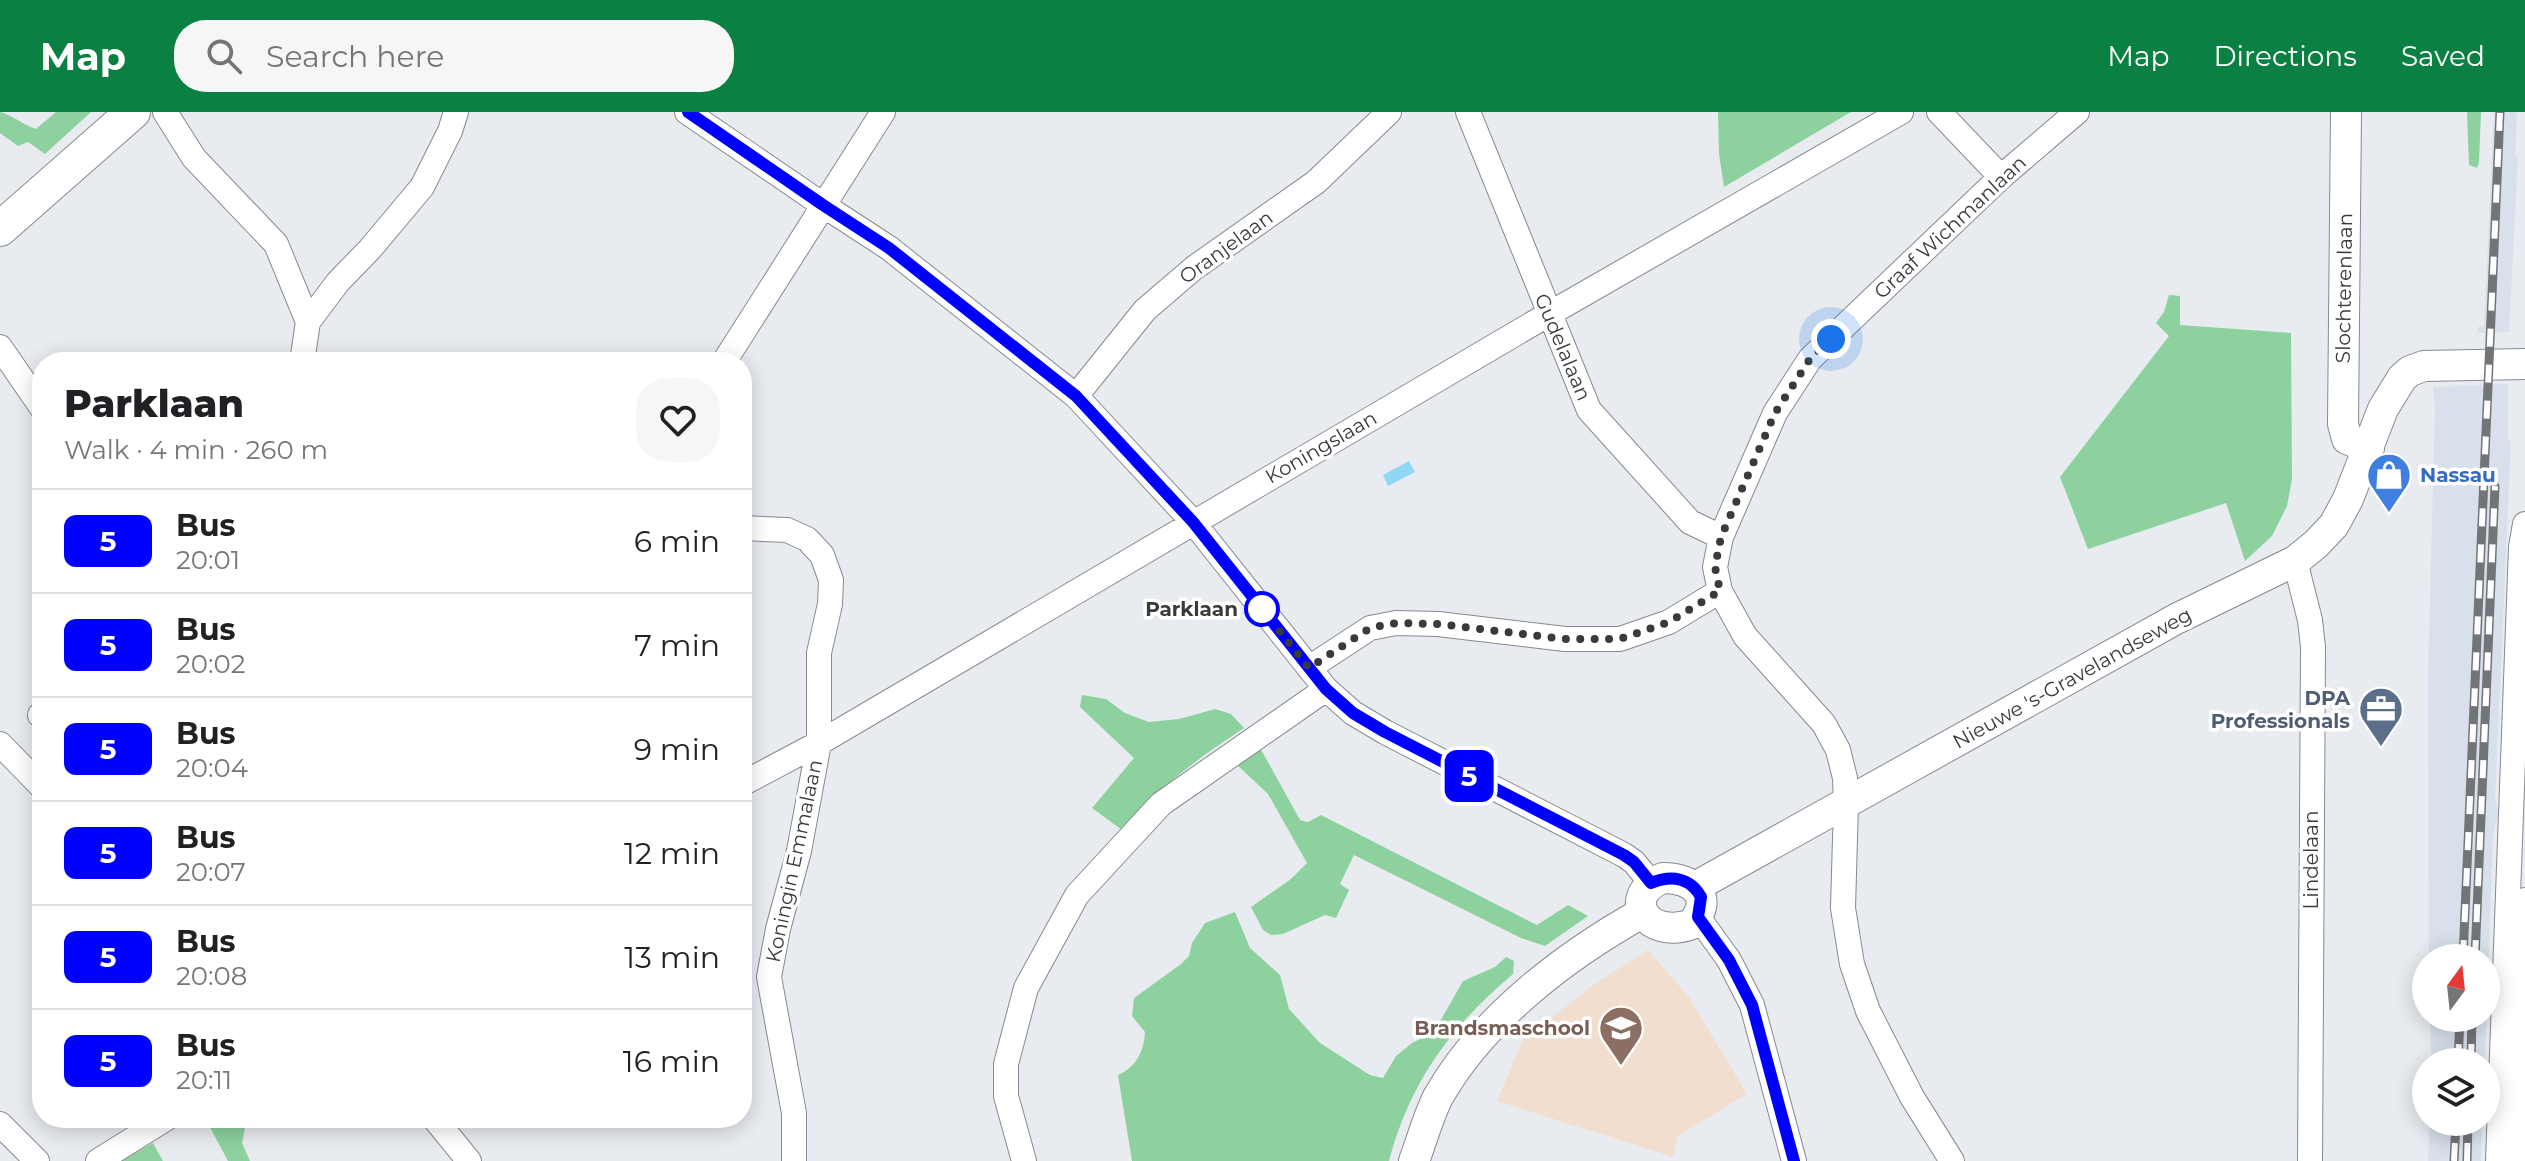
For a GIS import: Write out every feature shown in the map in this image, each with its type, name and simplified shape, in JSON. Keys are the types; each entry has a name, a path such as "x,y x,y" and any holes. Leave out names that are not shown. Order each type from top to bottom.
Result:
{"main road":[{"path":"0,229 133,112"}],"street":[{"path":"165,112 194,158 276,244 308,322"},
{"path":"304,352 308,322 338,282 422,187 456,112"},
{"path":"687,112 889,248 1076,396 1193,522 1326,689 1353,713 1624,855 1651,883"},
{"path":"730,352 883,112"},
{"name":"Oranjelaan","path":"1076,396 1145,310 1194,268 1316,182 1389,112"},
{"name":"Gudelalaan","path":"1468,112 1589,410 1690,522 1721,537"},
{"name":"Koningslaan","path":"752,779 819,743 1549,314 1901,112"},
{"path":"1939,112 2001,177"},
{"name":"Graaf Wichmanlaan","path":"1952,1161 1912,1097 1868,1011 1852,964 1843,908 1846,804 1845,778 1838,750 1824,724 1745,636 1720,591 1715,567 1721,537 1775,413 1810,359 2001,177 2077,112"},
{"name":"Slochterenlaan","path":"2346,112 2343,424 2347,439 2369,448"},
{"path":"0,347 32,393"},
{"path":"2424,359 2525,349"},
{"path":"2424,359 2525,364"},
{"name":"Nieuwe 's-Gravelandseweg","path":"1697,902 1846,804 2176,619 2295,561 2334,525 2348,499 2394,372 2404,361 2424,359"},
{"path":"2498,1161 2517,866 2521,547 2525,524"},
{"name":"Koningin Emmalaan","path":"752,528 787,530 807,539 822,555 831,580 830,604 819,653 819,743 799,851 769,977 794,1113 794,1161"},
{"name":"Lindelaan","path":"2295,561 2310,620 2313,647 2310,1161"},
{"path":"1309,668 1370,628 1396,623 1438,624 1565,639 1620,639 1669,622 1720,591"},
{"path":"1024,1161 1006,1096 1006,1064 1026,988 1077,895 1161,804 1326,689"},
{"path":"0,744 32,777"},
{"path":"1697,902 1692,924 1678,929 1651,923 1642,913 1644,891 1651,883 1663,878 1675,878 1697,902 1752,1005 1794,1161"},
{"path":"2516,1161 2525,900"},
{"path":"1414,1161 1437,1100 1463,1058 1514,1004 1537,985 1642,913"},
{"path":"0,1124 37,1161"},
{"path":"98,1161 151,1128"},
{"path":"442,1128 469,1161"}],"shaded area":[{"path":"2494,112 2517,112 2515,157 2518,156 2509,332 2478,333 2478,327 2484,326"},
{"path":"2508,384 2508,440 2511,441 2495,799 2498,812 2493,837 2489,944 2429,944 2428,675 2433,387"},
{"name":"Brandsmaschool","path":"1648,950 1688,996 1747,1094 1678,1136 1673,1157 1497,1101 1523,1039 1596,983"},
{"path":"2430,1032 2486,1032 2485,1048 2431,1048"},
{"path":"2429,1136 2482,1136 2481,1161 2428,1161"}],"green space":[{"path":"0,112 36,129 56,112 91,112 45,154 28,142 18,146 0,133"},
{"path":"1718,112 1851,112 1724,187"},
{"path":"2467,112 2481,112 2477,168 2469,165"},
{"path":"2169,295 2180,296 2180,325 2291,333 2292,479 2287,506 2272,536 2245,561 2226,503 2088,549 2060,477 2169,336 2156,323 2164,312"},
{"path":"1082,695 1106,699 1125,713 1149,722 1179,719 1215,709 1231,714 1244,728 1179,774 1122,830 1092,808 1134,758 1080,707"},
{"path":"1258,744 1300,820 1308,822 1321,815 1537,925 1568,905 1588,916 1545,946 1521,938 1354,855 1340,884 1349,890 1336,918 1325,915 1283,934 1271,935 1263,930 1251,907 1291,879 1307,863 1268,794 1234,762"},
{"path":"1235,912 1250,948 1280,975 1289,1009 1320,1043 1370,1075 1383,1078 1396,1056 1412,1043 1434,1032 1463,981 1495,967 1506,957 1514,961 1513,974 1470,1014 1421,1081 1398,1132 1389,1161 1132,1161 1118,1075 1134,1063 1143,1046 1145,1032 1132,1016 1134,998 1189,956 1192,943 1205,923"},
{"path":"210,1128 245,1128 242,1143 250,1161 228,1161"},
{"path":"153,1143 163,1161 121,1161"}],"water":[{"path":"1409,461 1415,472 1388,486 1383,475"}],"railway":[{"path":"2464,944 2500,112"},
{"path":"2476,944 2495,486"},
{"path":"2459,1032 2459,1048"},
{"path":"2471,1048 2472,1032"},
{"path":"2454,1161 2455,1136"},
{"path":"2467,1161 2468,1136"}],"bus line":[{"name":"5","path":"688,112 889,248 1076,396 1193,522 1326,689 1353,713 1624,855 1651,883 1663,878 1675,878 1695,887 1701,897 1698,917 1729,960 1752,1005 1794,1161"}],"place":[{"name":"Nassau","path":"2389,514"},
{"name":"Parklaan","path":"1262,609"},
{"name":"DPA Professionals","path":"2381,748"},
{"name":"Brandsmaschool","path":"1621,1067"}],"route":[{"path":"1262,609 1309,668 1370,628 1396,623 1438,624 1565,639 1620,639 1669,622 1720,591 1715,567 1721,537 1775,413 1810,359 1831,339"}]}
